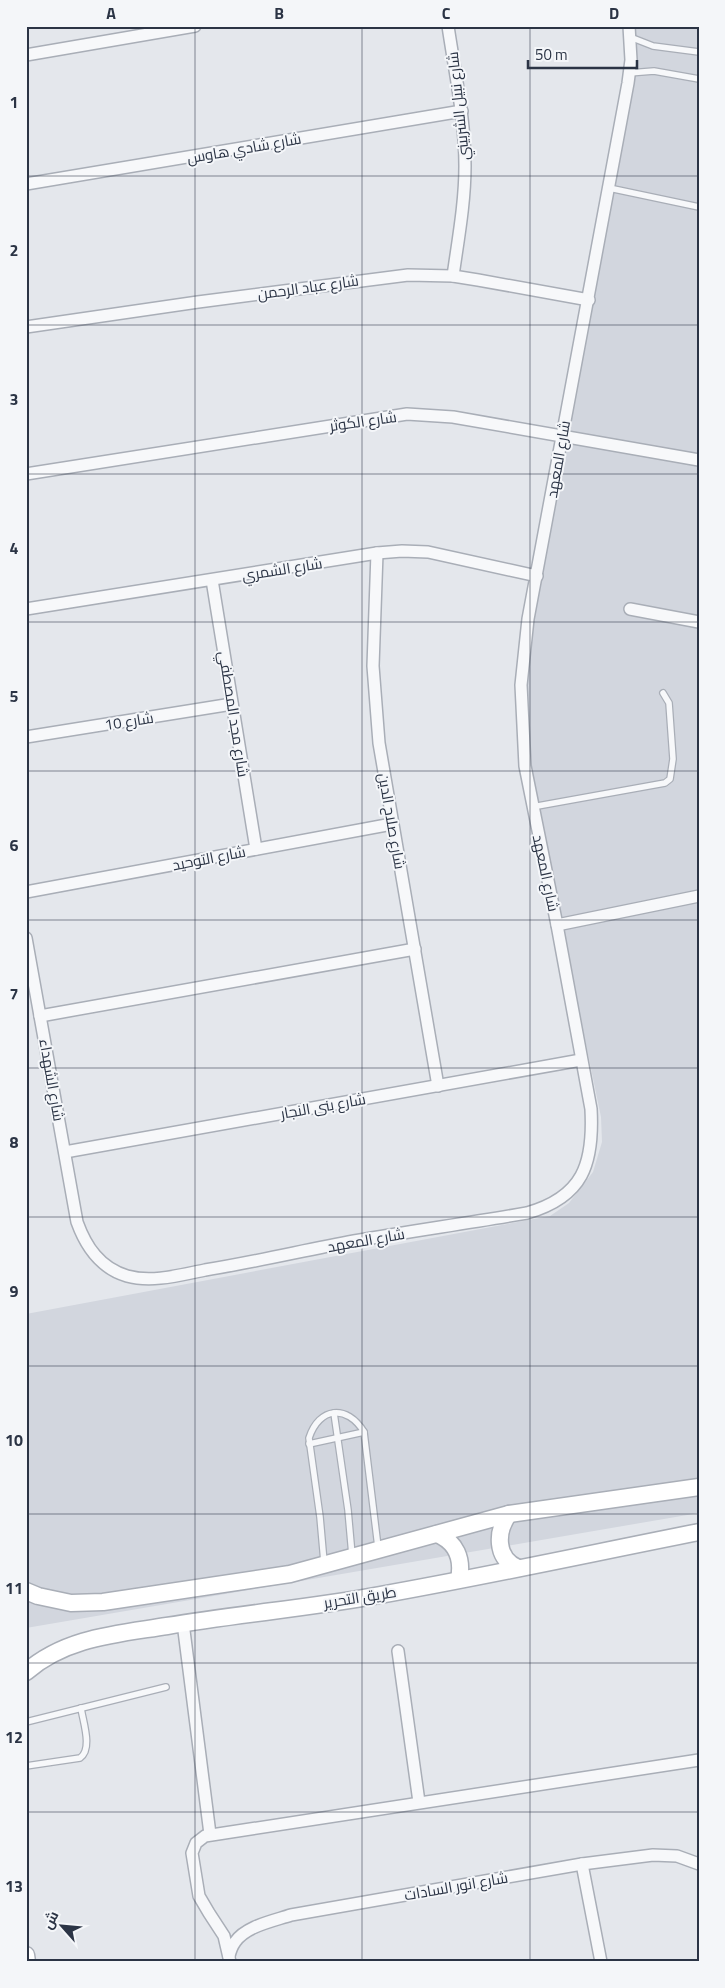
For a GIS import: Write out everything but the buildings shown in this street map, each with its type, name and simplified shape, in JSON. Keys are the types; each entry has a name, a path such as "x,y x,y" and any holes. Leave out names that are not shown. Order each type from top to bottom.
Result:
{"street":[{"path":"26,55 195,26"},
{"name":"شارع نبيل الشربيني","path":"448,26 462,111 465,164 465,188 453,276"},
{"name":"شارع المعهد","path":"77,1222 84,1240 94,1255 109,1268 126,1275 144,1279 163,1278 249,1263 354,1241 527,1213 545,1208 561,1199 574,1186 584,1171 590,1153 592,1135 591,1109 525,766 521,685 528,619 589,300 629,73 629,31"},
{"name":"شارع شادي هاوس","path":"26,184 462,111"},
{"name":"شارع عباد الرحمن","path":"26,327 386,276 453,276 589,300"},
{"name":"شارع الكوثر","path":"26,474 407,414 453,417 699,460"},
{"name":"شارع الشمري","path":"26,608 377,553 428,552 537,576"},
{"name":"شارع صلاح الدين","path":"377,553 374,666 378,743 438,1086"},
{"name":"شارع مجد المصطفي","path":"212,580 256,849"},
{"path":"630,609 699,622"},
{"name":"شارع 10","path":"26,737 232,704"},
{"name":"شارع التوحيد","path":"26,892 392,824"},
{"path":"557,925 699,896"},
{"name":"شارع الشهداء","path":"26,938 77,1222"},
{"path":"40,1016 415,949"},
{"name":"شارع بنى النجار","path":"65,1152 581,1060"},
{"path":"26,1591 38,1596 71,1603 103,1602 290,1574 509,1514 699,1487"},
{"path":"509,1514 500,1533 500,1547 507,1560 518,1568"},
{"name":"طريق التحرير","path":"26,1672 46,1657 90,1638 379,1596 699,1532"},
{"path":"437,1534 447,1538 456,1550 461,1565 459,1579"},
{"path":"184,1623 210,1834"},
{"path":"398,1651 419,1802"},
{"path":"229,1959 224,1936 208,1914 199,1896 192,1853 196,1843 205,1836 699,1760"},
{"name":"شارع انور السادات","path":"229,1959 234,1943 242,1935 257,1927 291,1915 582,1864 653,1855 677,1856 699,1864"},
{"path":"582,1864 601,1962"},
{"path":"26,1955 27,1962"}],"lane":[{"path":"629,31 653,46 699,52"},
{"path":"629,73 654,71 699,79"},
{"path":"609,188 699,207"},
{"path":"532,807 665,783 670,779 673,759 669,703 663,693"},
{"path":"334,1412 348,1510 352,1557"},
{"path":"324,1564 320,1517 309,1438 312,1426 322,1417 334,1412 346,1414 357,1421 364,1432 379,1550"},
{"path":"309,1444 364,1432"},
{"path":"26,1722 166,1687"},
{"path":"26,1766 80,1758 84,1754 87,1746 81,1708"}],"shaded area":[{"path":"636,26 699,26 699,1513 26,1628 26,1314 550,1216 569,1203 593,1172 602,1142 601,1117 527,759 524,726 528,647 635,64"}]}
